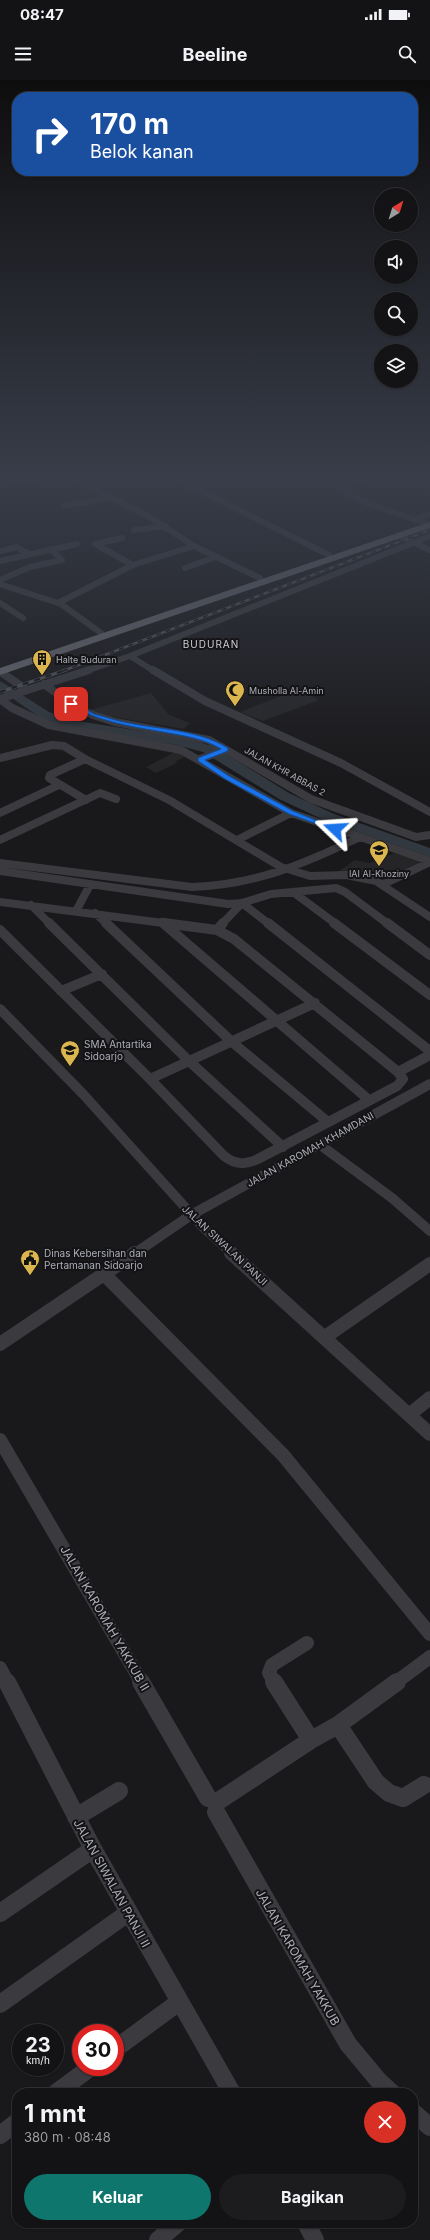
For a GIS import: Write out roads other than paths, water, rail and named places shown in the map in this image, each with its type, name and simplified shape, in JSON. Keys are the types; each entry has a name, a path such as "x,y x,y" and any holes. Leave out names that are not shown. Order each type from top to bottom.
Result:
{"highway":[{"path":"151,618 267,576"},
{"path":"0,671 277,576"},
{"path":"0,671 102,633 136,623"}],"street":[{"path":"0,580 9,576"},
{"path":"58,603 112,576"},
{"path":"255,576 260,578"},
{"path":"0,699 130,656 329,576"},
{"path":"0,584 58,603 102,633"},
{"path":"0,590 8,586"},
{"path":"0,603 23,618"},
{"path":"130,656 205,701 341,763 428,808"},
{"path":"0,671 27,690"},
{"name":"JALAN KHR ABBAS 2","path":"44,684 71,704 93,715 115,722 200,738 225,750 311,799 425,839"},
{"path":"0,699 12,708 45,724 87,733 172,747 202,758 227,777 291,813 360,837 407,851 427,860"},
{"path":"0,758 56,744 64,746 85,759 169,800 281,867 292,869 310,876 346,875 379,883 430,917"},
{"path":"202,758 225,750"},
{"path":"85,759 50,775 49,778 86,800"},
{"path":"0,813 59,785"},
{"path":"0,840 102,793 116,799"},
{"path":"237,840 291,813"},
{"path":"0,863 192,887 234,885 292,869 360,837"},
{"path":"407,851 425,839"},
{"path":"379,883 427,860"},
{"path":"0,871 212,902 242,903 271,894 330,888 340,890 430,955"},
{"path":"76,911 90,885"},
{"path":"293,892 430,995"},
{"path":"0,902 217,930 234,939 315,1004 398,1072 403,1080 400,1084 283,1147 249,1163 236,1164 224,1156 150,1079 0,930"},
{"path":"217,930 242,903"},
{"path":"242,903 430,1051"},
{"path":"31,905 190,1062 283,1147"},
{"path":"95,914 232,1042 328,1122"},
{"path":"162,922 369,1100"},
{"path":"61,991 102,974"},
{"path":"150,1079 315,1004"},
{"name":"JALAN SIWALAN PANJI","path":"0,1009 83,1094 191,1216 430,1434"},
{"path":"398,1072 430,1055"},
{"name":"JALAN KAROMAH KHAMDANI","path":"191,1216 430,1084"},
{"path":"319,1144 392,1198 430,1231"},
{"path":"0,1344 191,1216"},
{"path":"325,1337 430,1264"},
{"path":"104,1274 283,1455 430,1634"},
{"path":"409,1415 430,1398"},
{"name":"JALAN KAROMAH YAKKUB II","path":"0,1440 213,1804"},
{"path":"307,1643 272,1665 269,1669 269,1673 311,1740"},
{"path":"213,1804 311,1740 338,1725 430,1657"},
{"name":"JALAN SIWALAN PANJI II","path":"0,1668 93,1849 229,2088"},
{"path":"338,1725 376,1782 389,1793 403,1798 424,1785"},
{"path":"76,1817 119,1791"},
{"name":"JALAN KAROMAH YAKKUB","path":"213,1804 348,2044 387,2088"},
{"path":"0,1913 93,1849"},
{"path":"0,2004 128,1912"},
{"path":"124,2042 179,2002"},
{"path":"63,2088 79,2076"},
{"path":"418,2116 430,2127"},
{"path":"0,2135 12,2126"},
{"path":"158,2240 172,2228"},
{"path":"309,2228 315,2240"}],"waterway":[{"path":"0,685 45,715 69,723 178,741 208,749 284,796 329,817 430,853"}],"railway":[{"path":"63,671 311,576"},
{"path":"0,692 63,671"}],"place":[{"name":"Halte Buduran","path":"42,676"},
{"name":"Musholla Al-Amin","path":"235,707"},
{"name":"IAI Al-Khoziny","path":"379,867"},
{"name":"SMA Antartika Sidoarjo","path":"70,1067"},
{"name":"Dinas Kebersihan dan Pertamanan Sidoarjo","path":"30,1276"}],"district":[{"name":"BUDURAN","path":"211,644"}]}
